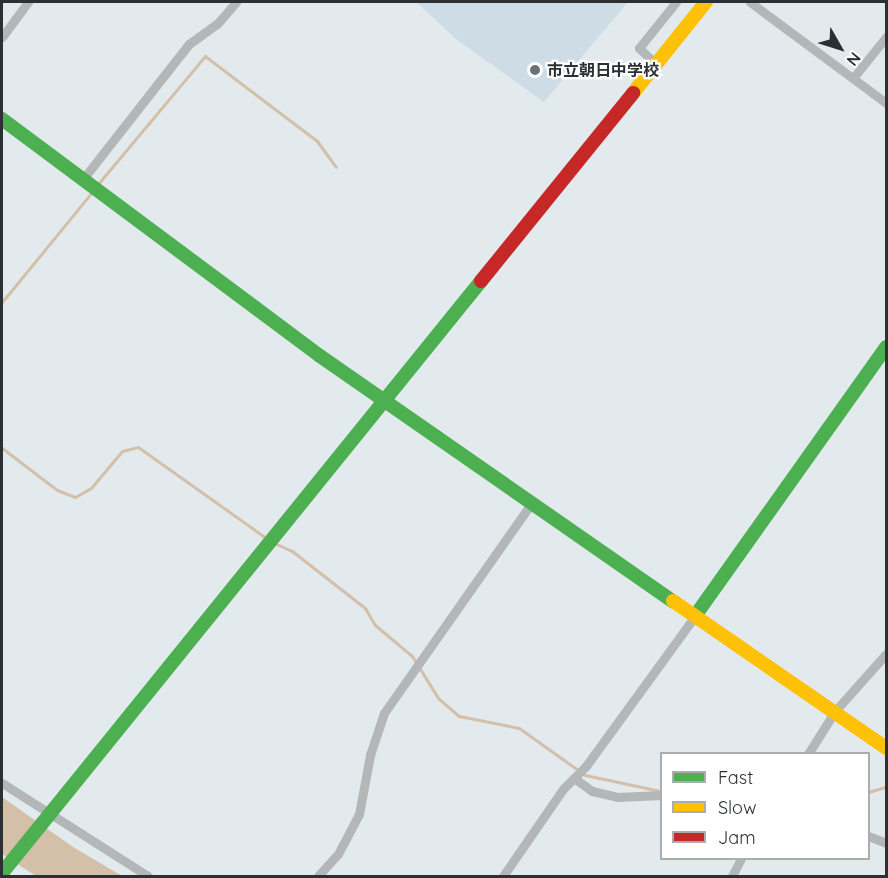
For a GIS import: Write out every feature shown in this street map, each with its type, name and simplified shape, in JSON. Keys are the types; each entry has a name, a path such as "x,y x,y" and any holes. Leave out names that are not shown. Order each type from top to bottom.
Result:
{"street":[{"path":"2,37 28,2"},
{"path":"83,179 189,44 217,24 236,2"},
{"path":"655,63 639,48 676,2"},
{"path":"6,873 49,813 706,2"},
{"path":"750,2 886,104"},
{"path":"853,78 886,37"},
{"path":"2,119 215,281 519,491 531,504 886,748"},
{"path":"503,876 563,789 586,766 695,616 886,347"},
{"path":"318,876 338,854 359,814 370,755 384,714 531,504"},
{"path":"809,752 835,711 886,654"},
{"path":"574,778 592,791 617,797 660,795"},
{"path":"2,783 148,876"},
{"path":"870,837 886,843"},
{"path":"732,876 740,860"}],"shaded area":[{"name":"市立朝日中学校","path":"416,2 628,2 544,102 456,39"},
{"path":"2,797 73,847 122,876 36,876 2,854"}],"waterway":[{"path":"98,184 205,56 317,141 336,167"},
{"path":"2,302 92,192"},
{"path":"2,448 57,490 75,497 91,488 122,451 138,447 266,538"},
{"path":"274,543 292,551 365,608 375,625 412,656 438,698 459,716 519,728 585,775 660,791"},
{"path":"870,791 886,787"}],"traffic: fast":[{"path":"2,119 320,356 673,601"},
{"path":"2,873 481,281"},
{"path":"695,616 886,347"}],"traffic: slow":[{"path":"633,93 706,2"},
{"path":"673,601 886,748"}],"traffic: jam":[{"path":"481,281 633,93"}],"place":[{"name":"市立朝日中学校","path":"535,70"}]}
